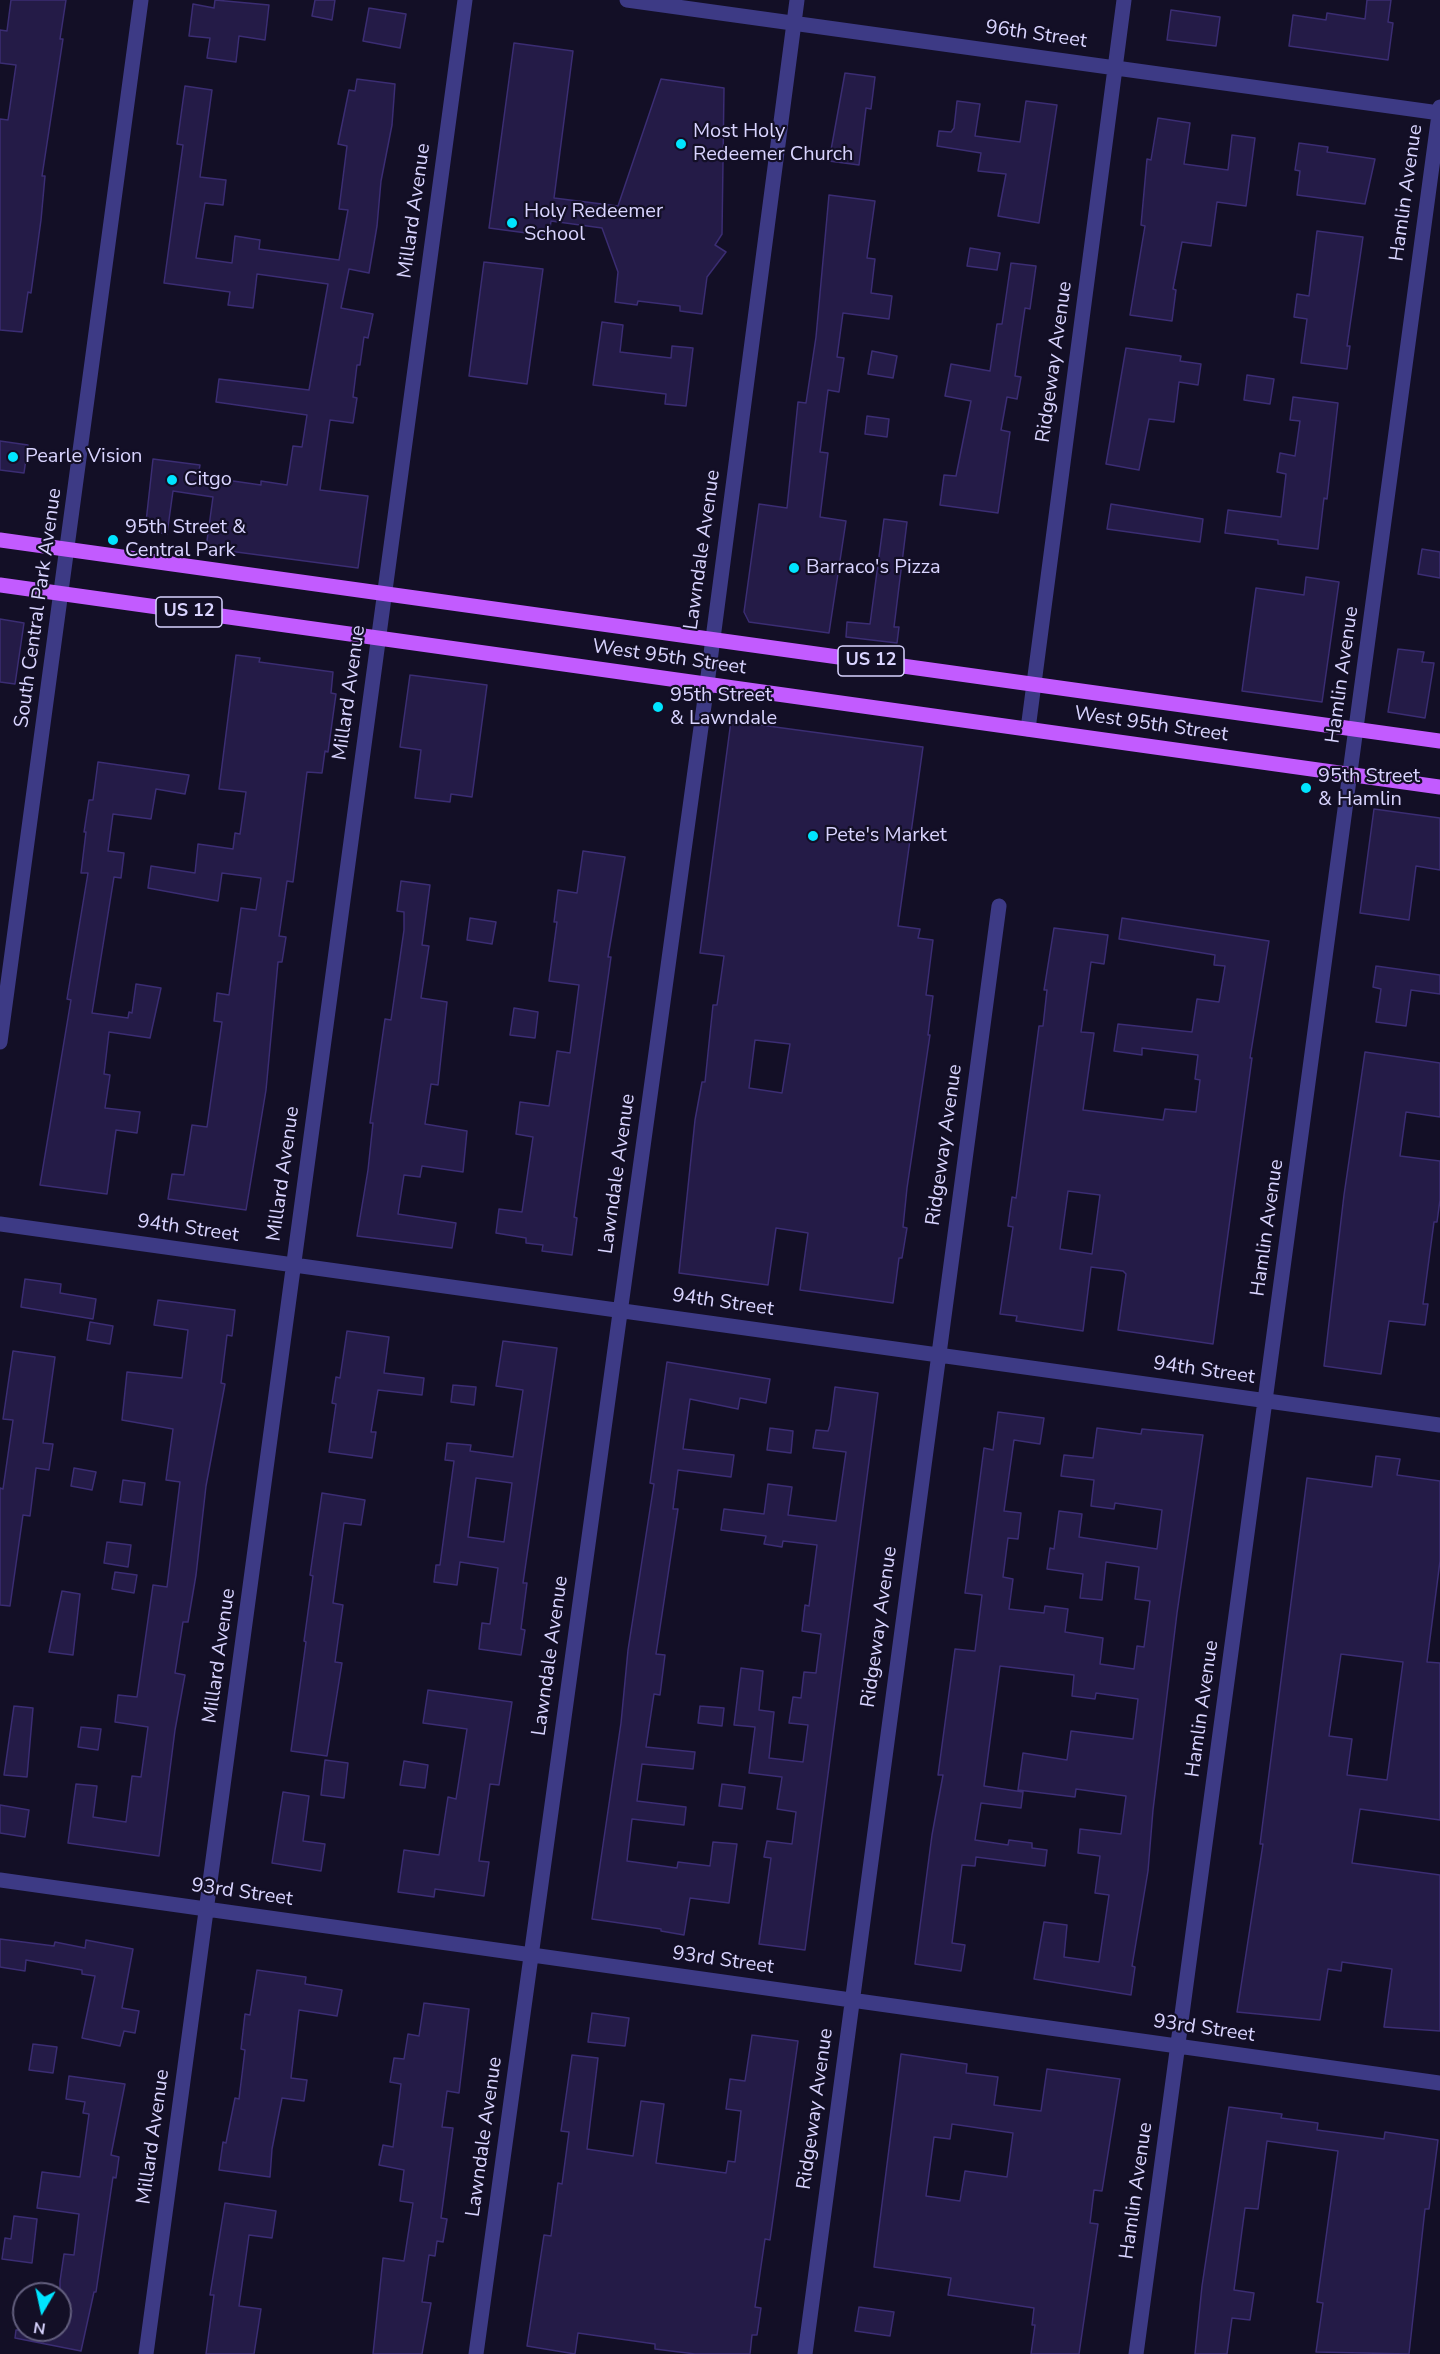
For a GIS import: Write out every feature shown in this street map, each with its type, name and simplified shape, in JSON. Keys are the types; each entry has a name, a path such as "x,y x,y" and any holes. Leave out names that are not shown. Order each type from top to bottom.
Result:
{"main road":[{"name":"West 95th Street","path":"0,540 1440,741"},
{"name":"West 95th Street","path":"0,585 1440,787"}],"street":[{"name":"South Central Park Avenue","path":"0,1042 141,0"},
{"name":"Millard Avenue","path":"146,2354 465,0"},
{"name":"96th Street","path":"627,0 1440,113"},
{"name":"Lawndale Avenue","path":"476,2354 707,684 797,0"},
{"name":"Ridgeway Avenue","path":"1028,729 1124,0"},
{"name":"Hamlin Avenue","path":"1136,2354 1440,107"},
{"name":"Ridgeway Avenue","path":"805,2354 937,1354 999,906"},
{"name":"94th Street","path":"0,1224 1440,1425"},
{"name":"93rd Street","path":"0,1880 1440,2083"}],"building":[{"path":"11,0 66,0 60,39 63,39 42,176 45,176 41,220 31,293 28,292 22,332 0,330 0,119 8,120 16,65 0,63 0,30 7,31"},
{"path":"215,0 269,5 265,40 239,36 236,62 207,58 210,38 189,36 193,4 214,8"},
{"path":"315,0 335,0 332,20 312,16"},
{"path":"1367,0 1391,0 1388,22 1393,23 1388,60 1289,46 1293,15 1326,20 1327,13 1365,19"},
{"path":"369,8 406,14 400,48 363,41"},
{"path":"1171,10 1220,17 1216,46 1167,40"},
{"name":"Most Holy Redeemer Church","path":"514,43 573,51 554,198 618,206 661,79 724,88 722,234 715,245 726,252 707,277 702,314 680,311 680,306 638,301 637,305 615,302 618,272 602,228 551,221 549,236 489,228"},
{"path":"845,73 875,77 871,109 866,108 859,165 829,161"},
{"path":"357,79 395,84 392,125 381,181 377,226 369,273 349,269 341,308 373,314 368,338 364,337 360,365 357,365 353,397 357,398 353,423 330,420 320,490 368,496 358,568 206,548 213,497 173,491 167,534 145,531 153,459 200,465 198,476 261,485 261,481 287,485 293,446 302,447 307,415 216,402 219,379 309,390 328,284 257,274 253,308 228,305 230,292 164,283 183,145 177,144 185,86 212,90 200,177 226,180 223,205 205,203 196,258 232,263 235,236 260,240 259,249 339,260 348,210 339,209 347,146 338,144 349,90 355,91"},
{"path":"957,101 980,104 975,136 1020,142 1026,101 1057,105 1039,223 998,216 1006,174 978,171 981,153 937,146 939,131 951,132 954,128"},
{"path":"1158,118 1190,123 1184,164 1228,170 1232,135 1255,138 1246,206 1217,202 1211,246 1182,242 1173,289 1176,290 1172,321 1130,315 1145,226 1141,225 1147,159 1151,160"},
{"path":"1299,143 1328,147 1327,152 1375,159 1365,204 1297,195 1300,171 1295,170"},
{"path":"829,195 875,201 867,258 875,259 871,293 892,296 889,319 843,313 837,357 844,358 839,392 828,390 820,452 828,453 820,517 846,521 829,633 749,622 744,612 759,504 787,508 798,402 806,403 816,337"},
{"path":"1317,231 1363,237 1347,346 1350,346 1347,369 1301,363 1307,319 1294,317 1297,294 1309,296"},
{"path":"970,248 1000,253 997,270 967,266"},
{"path":"484,262 543,269 527,384 469,376"},
{"path":"1011,263 1036,266 1030,309 1025,308 1015,376 1021,377 1017,399 1007,397 1001,430 1010,432 998,513 940,505 944,475 956,476 971,401 945,396 951,364 990,371 997,324 1002,324"},
{"path":"602,322 623,325 620,352 671,358 672,346 693,348 686,406 665,404 666,394 593,385"},
{"path":"1126,348 1181,356 1180,361 1201,364 1198,385 1179,382 1174,422 1149,419 1139,470 1106,464"},
{"path":"872,351 897,356 893,378 868,374"},
{"path":"1247,375 1274,379 1270,404 1244,400"},
{"path":"1293,397 1338,403 1327,499 1324,498 1318,549 1278,544 1278,540 1225,533 1228,510 1281,517 1286,474 1277,472 1280,453 1295,456 1300,421 1290,420"},
{"path":"867,416 889,419 887,437 865,434"},
{"name":"Pearle Vision","path":"0,441 28,445 24,473 0,470"},
{"path":"1111,504 1203,519 1200,542 1107,529"},
{"path":"884,519 907,522 894,627 899,627 897,643 846,637 847,622 870,624"},
{"path":"1422,549 1440,552 1440,578 1418,574"},
{"path":"1306,577 1339,582 1322,702 1242,691 1256,588 1304,595"},
{"path":"0,619 24,623 15,684 0,682"},
{"path":"1398,649 1424,652 1422,662 1434,663 1425,718 1388,712"},
{"path":"236,655 260,658 259,662 333,672 331,693 336,694 328,752 325,751 322,773 307,772 293,882 287,881 279,936 286,937 282,962 278,962 266,1090 246,1210 168,1199 172,1174 184,1175 192,1125 207,1127 222,1022 214,1021 217,993 229,995 241,908 256,910 261,878 222,873 218,901 148,888 151,866 195,873 198,844 233,849 235,833 240,834 246,792 219,789"},
{"path":"410,675 487,685 472,797 451,794 450,802 415,798 421,750 400,747"},
{"path":"731,721 923,747 898,926 920,929 918,938 933,940 926,995 933,996 928,1035 930,1035 907,1188 903,1227 907,1228 902,1258 899,1258 893,1303 800,1290 808,1233 776,1228 768,1285 679,1273 695,1120 702,1082 705,1082 713,1005 717,1005 724,956 700,953","holes":["755,1040 790,1044 782,1093 749,1088"]},
{"path":"98,762 189,775 185,794 156,789 151,819 113,814 108,851 124,853 121,878 114,877 92,1013 128,1018 129,1012 132,1013 136,984 161,988 150,1038 109,1032 104,1074 110,1075 105,1108 140,1112 137,1133 116,1130 107,1194 40,1185 71,1000 67,999 88,873 81,873 86,832 84,832 89,800 93,800"},
{"path":"1374,809 1440,818 1440,870 1416,866 1409,920 1360,913"},
{"path":"583,851 625,857 608,957 611,957 574,1217 577,1218 572,1255 542,1251 543,1245 526,1243 526,1238 496,1233 499,1209 522,1212 533,1137 516,1134 520,1102 549,1106 557,1051 570,1053 579,985 549,981 557,922 554,922 558,890 577,893"},
{"path":"401,881 430,885 422,945 429,946 421,998 447,1002 438,1085 431,1084 425,1124 467,1131 463,1172 422,1166 420,1177 404,1175 398,1214 456,1223 452,1248 357,1236 368,1170 373,1123 370,1123 385,1019 391,1020 404,930 404,912 397,911"},
{"path":"470,918 496,922 492,944 467,940"},
{"path":"1122,918 1269,941 1250,1058 1252,1058 1213,1344 1118,1330 1126,1274 1123,1271 1091,1267 1083,1331 1016,1321 1017,1316 1000,1314 1013,1227 1008,1226 1012,1197 1016,1198 1039,1026 1043,1026 1047,990 1044,990 1054,928 1108,935 1104,964 1091,962 1081,1032 1094,1033 1083,1110 1163,1120 1165,1109 1196,1112 1200,1080 1195,1079 1198,1055 1142,1048 1142,1055 1114,1051 1118,1024 1192,1032 1197,999 1219,1002 1225,966 1214,965 1215,955 1119,939","holes":["1068,1191 1100,1195 1092,1254 1060,1249"]},
{"path":"1376,966 1440,975 1440,994 1411,990 1406,1026 1376,1022 1381,989 1373,987"},
{"path":"514,1008 538,1012 535,1038 510,1035"},
{"path":"1365,1052 1440,1063 1440,1117 1406,1112 1400,1156 1440,1161 1440,1200 1437,1222 1434,1222 1423,1304 1428,1304 1425,1325 1389,1321 1381,1374 1324,1366 1344,1195"},
{"path":"25,1279 61,1284 60,1293 96,1299 93,1319 21,1307"},
{"path":"158,1300 235,1310 232,1336 227,1335 221,1383 225,1384 206,1486 196,1575 188,1622 183,1622 175,1673 185,1675 175,1730 159,1856 68,1843 76,1784 97,1786 93,1817 126,1822 132,1776 141,1777 148,1727 115,1722 118,1695 137,1697 153,1585 167,1587 180,1482 166,1480 173,1429 122,1420 127,1372 182,1378 188,1330 154,1325"},
{"path":"90,1322 113,1326 110,1344 87,1340"},
{"path":"347,1331 389,1337 384,1373 424,1378 422,1395 378,1390 371,1432 376,1432 372,1458 329,1452 336,1404 332,1403 336,1377 340,1378"},
{"path":"503,1341 557,1348 523,1583 527,1583 521,1629 525,1630 521,1655 479,1649 482,1623 490,1624 498,1568 460,1562 457,1585 434,1582 436,1565 440,1565 454,1461 445,1460 447,1443 471,1445 470,1451 513,1457 523,1390 496,1386","holes":["476,1478 512,1483 504,1542 468,1537"]},
{"path":"13,1351 55,1357 43,1443 53,1444 49,1470 36,1468 30,1516 23,1515 10,1606 0,1605 0,1488 3,1489 13,1420 3,1419"},
{"path":"667,1362 770,1379 766,1403 740,1398 738,1409 690,1399 683,1449 734,1455 731,1477 678,1470 673,1509 678,1509 656,1654 665,1655 660,1695 654,1694 646,1747 695,1752 693,1769 642,1764 637,1801 686,1807 684,1825 632,1819 627,1861 677,1868 678,1862 710,1866 713,1842 737,1844 729,1903 690,1898 684,1935 661,1931 661,1929 592,1919 621,1723 628,1650 654,1484 650,1483"},
{"path":"453,1385 476,1387 474,1405 451,1402"},
{"path":"835,1387 878,1393 805,1950 759,1944 771,1858 764,1857 767,1841 792,1844 796,1812 777,1809 782,1777 749,1773 755,1727 734,1725 741,1668 763,1671 759,1710 774,1712 769,1758 803,1762 808,1725 789,1723 793,1697 801,1698 804,1672 816,1673 821,1634 802,1631 805,1605 809,1606 817,1545 783,1541 782,1547 764,1544 766,1536 721,1530 724,1509 764,1514 768,1484 792,1487 788,1515 836,1521 846,1452 813,1448 816,1430 828,1431"},
{"path":"998,1412 1044,1418 1040,1444 1014,1440 1004,1511 1021,1513 1018,1539 1008,1538 1003,1577 1013,1579 1009,1609 1044,1613 1045,1606 1068,1609 1065,1632 1103,1638 1100,1664 1134,1669 1137,1646 1144,1647 1150,1601 1135,1599 1139,1567 1106,1562 1102,1600 1080,1598 1083,1574 1047,1569 1050,1548 1054,1549 1059,1511 1082,1514 1079,1537 1157,1549 1162,1510 1115,1503 1114,1509 1091,1506 1094,1480 1061,1476 1064,1455 1093,1458 1097,1428 1141,1434 1142,1429 1203,1435 1177,1613 1153,1810 1148,1871 1132,1966 1135,1967 1131,1995 1034,1979 1044,1922 1067,1925 1064,1957 1099,1962 1109,1895 1095,1893 1100,1856 1078,1853 1080,1829 1121,1834 1126,1796 1076,1789 1075,1797 1018,1790 1023,1753 1067,1760 1071,1731 1133,1739 1138,1699 1096,1693 1095,1699 1072,1696 1074,1675 1000,1666 984,1786 1023,1792 1021,1808 981,1803 975,1840 1008,1845 1009,1840 1032,1843 1032,1848 1047,1850 1045,1866 976,1857 975,1866 962,1865 952,1943 965,1945 961,1971 915,1964 932,1835 943,1775 938,1775 955,1649 975,1651 982,1595 965,1593 984,1448 993,1450"},
{"path":"770,1428 793,1431 791,1453 767,1450"},
{"path":"1376,1456 1400,1459 1397,1475 1440,1481 1440,1561 1427,1662 1440,1663 1440,1820 1360,1809 1352,1863 1440,1875 1440,2031 1384,2027 1392,1969 1342,1962 1341,1971 1328,1969 1320,2020 1237,2012 1263,1844 1260,1844 1307,1478 1372,1487","holes":["1341,1654 1403,1662 1387,1780 1347,1775 1352,1739 1329,1736"]},
{"path":"74,1468 96,1472 92,1490 71,1486"},
{"path":"123,1480 145,1483 142,1505 120,1502"},
{"path":"322,1493 365,1500 361,1525 344,1523 333,1603 343,1605 335,1662 342,1663 327,1756 291,1751 306,1642 304,1641 313,1576 310,1575"},
{"path":"107,1542 131,1545 128,1567 104,1563"},
{"path":"115,1572 137,1575 134,1593 112,1589"},
{"path":"62,1591 80,1594 73,1655 49,1652"},
{"path":"428,1690 512,1702 499,1785 490,1784 479,1861 489,1862 484,1896 435,1889 434,1897 398,1892 404,1850 439,1855 448,1797 456,1799 467,1729 423,1723"},
{"path":"14,1706 33,1708 27,1777 4,1775"},
{"path":"700,1706 724,1708 722,1726 698,1723"},
{"path":"81,1727 101,1729 98,1750 78,1747"},
{"path":"325,1760 348,1763 344,1798 321,1795"},
{"path":"404,1761 428,1765 425,1788 400,1785"},
{"path":"722,1784 745,1787 742,1809 719,1806"},
{"path":"283,1792 309,1796 303,1841 325,1844 321,1871 272,1863"},
{"path":"0,1805 29,1810 25,1837 0,1833"},
{"path":"0,1939 54,1946 55,1942 85,1948 86,1940 133,1949 122,2008 139,2011 135,2033 124,2031 120,2046 82,2038 95,1976 82,1974 82,1970 26,1960 25,1971 0,1967"},
{"path":"257,1970 306,1977 305,1984 342,1990 337,2016 299,2010 291,2078 307,2080 304,2101 282,2098 272,2149 270,2177 219,2170 223,2142 226,2143 235,2098 239,2099 245,2050 241,2049 245,2014 250,2015"},
{"path":"424,2003 469,2009 459,2093 447,2091 442,2127 453,2128 441,2218 447,2219 443,2242 437,2241 435,2256 429,2255 422,2302 431,2303 422,2354 373,2354 383,2258 404,2261 413,2203 400,2201 404,2170 379,2165 383,2145 393,2147 401,2084 390,2082 394,2058 404,2059 408,2034 419,2036"},
{"path":"592,2013 629,2018 625,2046 588,2042"},
{"path":"752,2035 798,2041 770,2240 765,2239 755,2307 761,2308 757,2335 752,2335 750,2354 695,2354 655,2349 655,2344 578,2333 575,2354 527,2346 544,2235 551,2236 558,2183 562,2184 569,2132 561,2131 572,2055 598,2058 587,2149 633,2156 641,2101 664,2104 656,2163 726,2173 728,2161 735,2162 741,2111 726,2109 730,2079 745,2081"},
{"path":"33,2044 57,2047 53,2073 29,2070"},
{"path":"901,2054 967,2064 966,2073 998,2077 994,2105 1041,2111 1047,2069 1120,2079 1102,2191 1094,2190 1090,2223 1098,2224 1079,2354 1031,2354 1035,2325 1032,2325 1034,2308 948,2295 951,2278 874,2267","holes":["952,2124 1013,2133 1007,2177 965,2171 960,2201 926,2196 934,2137 950,2139"]},
{"path":"69,2076 125,2084 111,2155 119,2157 116,2178 113,2177 96,2292 94,2292 81,2351 35,2342 72,2342 72,2282 60,2281 64,2254 74,2255 79,2214 37,2208 42,2172 80,2177 89,2114 83,2113 85,2102 66,2099"},
{"path":"1229,2107 1282,2114 1281,2118 1318,2123 1317,2130 1384,2139 1385,2132 1438,2140 1429,2209 1425,2209 1409,2354 1316,2352 1323,2303 1317,2302 1338,2151 1267,2141 1258,2209 1245,2208 1234,2290 1254,2293 1250,2320 1232,2318 1227,2354 1195,2354 1202,2286"},
{"path":"225,2203 276,2211 272,2238 249,2235 239,2306 261,2309 254,2354 206,2354 214,2295 210,2295"},
{"path":"14,2216 37,2219 32,2263 2,2259 5,2238 11,2239"},
{"path":"859,2307 894,2312 890,2336 855,2331"}],"place":[{"name":"Most Holy Redeemer Church","path":"681,144"},
{"name":"Holy Redeemer School","path":"512,223"},
{"name":"Pearle Vision","path":"13,457"},
{"name":"Citgo","path":"172,480"},
{"name":"95th Street & Central Park","path":"113,540"},
{"name":"Barraco's Pizza","path":"794,568"},
{"name":"95th Street & Lawndale","path":"658,707"},
{"name":"95th Street & Hamlin","path":"1306,788"},
{"name":"Pete's Market","path":"813,836"}]}
